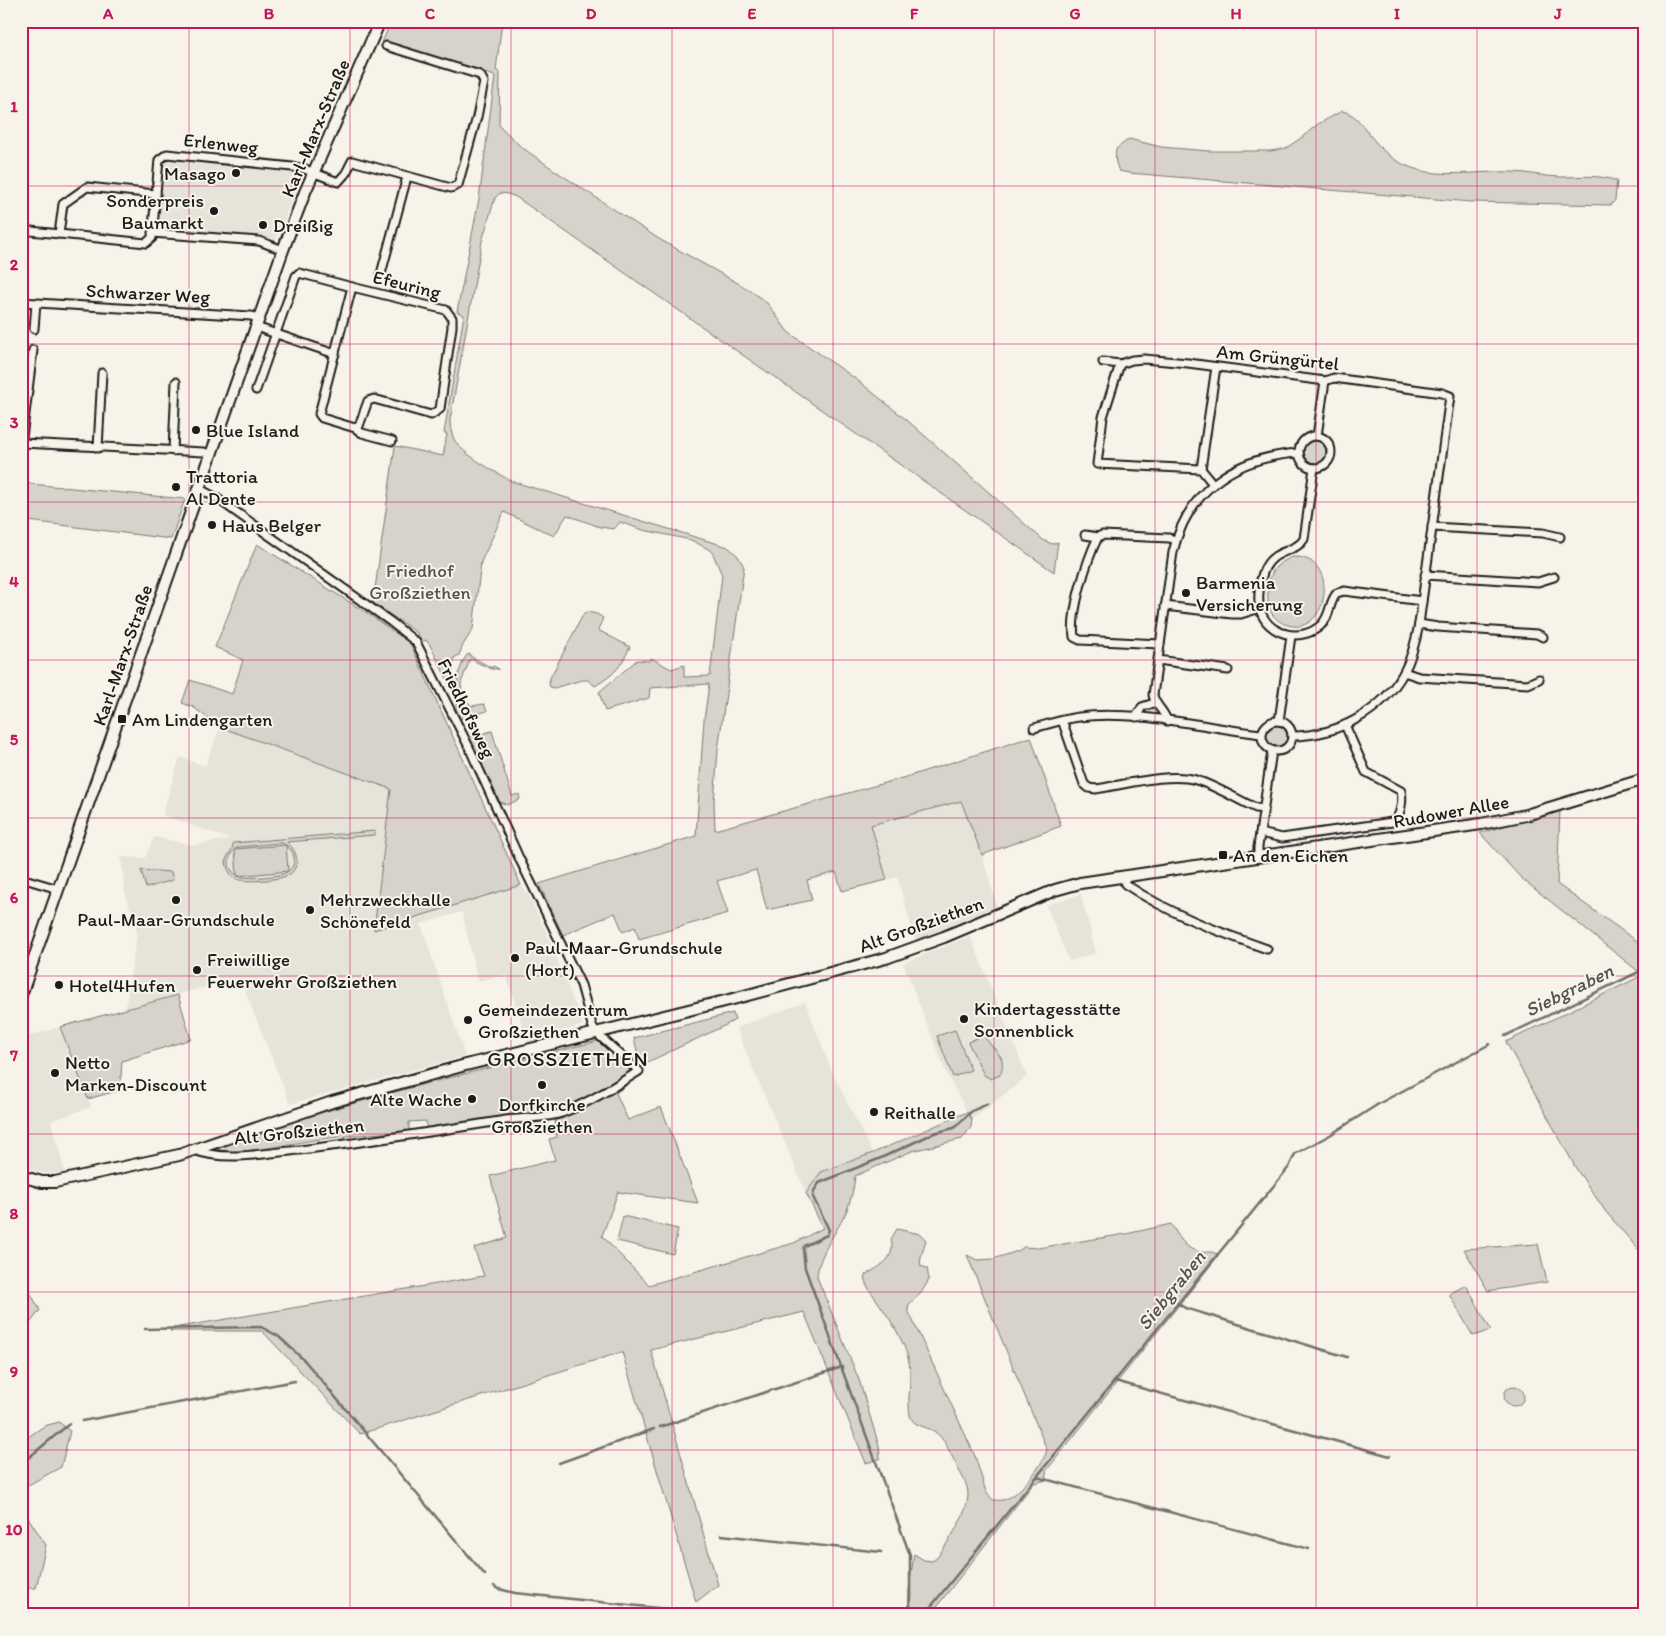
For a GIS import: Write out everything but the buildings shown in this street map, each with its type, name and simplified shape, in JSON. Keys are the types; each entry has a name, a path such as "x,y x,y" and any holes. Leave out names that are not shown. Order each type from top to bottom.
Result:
{"street":[{"name":"Karl-Marx-Straße","path":"21,995 283,250 380,21"},
{"path":"381,274 406,177 451,188 458,185 477,117 484,82 480,75 386,46"},
{"name":"Erlenweg","path":"152,233 159,160 167,154 302,168 338,182 346,173 352,161 406,177"},
{"path":"59,234 63,204 87,187 156,194"},
{"path":"21,230 146,243 152,238 152,233 259,242 283,250"},
{"path":"256,390 299,272 352,287"},
{"name":"Efeuring","path":"355,428 358,426 368,401 374,399 431,415 440,409 452,318 446,310 352,287 319,414 322,418 355,428 362,433 392,440"},
{"name":"Schwarzer Weg","path":"21,302 251,316 258,322"},
{"path":"34,329 36,303"},
{"path":"258,322 276,333 335,354"},
{"path":"33,350 21,445 107,447 204,452 210,454"},
{"name":"Am Grüngürtel","path":"1103,362 1120,364 1132,360 1144,360 1188,363 1325,382 1334,378 1442,393 1450,396 1432,527"},
{"path":"1120,364 1103,417 1096,466 1201,469"},
{"path":"1213,484 1201,469 1216,367"},
{"path":"98,448 102,373"},
{"path":"174,451 176,382"},
{"path":"1317,436 1325,382"},
{"path":"1311,436 1317,436 1326,440 1331,452 1326,464 1314,468 1305,465 1299,453 1302,442 1311,436"},
{"path":"1167,721 1164,713 1154,703 1153,695 1176,540 1194,504 1213,484 1249,462 1266,456 1299,453"},
{"path":"1314,468 1304,539 1298,546 1280,552 1266,566 1262,576 1260,608 1268,622 1278,631 1291,636 1310,632 1319,627 1326,618 1333,597 1337,593 1344,591 1422,601"},
{"name":"Friedhofsweg","path":"198,488 215,497 391,622 416,642 468,745 520,860 581,985 596,1033"},
{"path":"1292,736 1316,735 1345,725 1375,706 1386,696 1404,672 1413,649 1419,624 1432,527 1544,533 1560,537"},
{"path":"1086,535 1098,537 1102,535 1169,538 1176,540"},
{"path":"1098,537 1078,595 1073,630 1074,637 1080,640 1160,644"},
{"path":"1425,575 1538,582 1554,577"},
{"path":"1165,606 1232,614 1241,614 1260,608"},
{"path":"1419,624 1537,634 1543,637"},
{"path":"1279,721 1291,636"},
{"path":"1158,660 1228,670"},
{"path":"1404,672 1419,677 1528,684 1539,679"},
{"path":"1136,717 1142,707 1154,703"},
{"path":"1034,728 1062,720 1099,715 1136,717 1261,734"},
{"path":"1062,720 1084,784 1089,788 1096,789 1180,777 1195,780 1256,808 1264,809"},
{"path":"1279,721 1289,728 1292,736 1290,745 1282,751 1272,751 1265,746 1261,734 1269,723 1279,721"},
{"path":"1260,833 1282,838 1396,820 1399,816 1401,791 1366,772 1345,725"},
{"path":"1258,857 1272,751"},
{"name":"Rudower Allee","path":"1258,857 1499,821 1560,806 1645,778"},
{"name":"Alt Großziethen","path":"21,1176 35,1180 55,1182 84,1177 194,1150 332,1102 462,1066 740,997 886,958 1056,890 1080,883 1258,857"},
{"path":"1123,876 1125,884 1173,913 1212,930 1267,949"},
{"path":"21,878 58,889"},
{"name":"Alt Großziethen","path":"194,1150 207,1155 222,1157 282,1152 560,1114 607,1092 639,1071 596,1033"}],"shaded area":[{"path":"170,149 308,162 274,245 154,231 161,160 168,155"},
{"path":"220,727 391,789 374,930 521,885 528,894 550,941 583,1025 528,1043 506,975 478,981 462,912 421,924 465,1056 290,1104 240,978 123,1009 126,1005 137,932 125,892 121,857 145,858 154,837 194,845 230,839 162,815 180,757 205,766"},
{"path":"961,801 982,855 998,909 916,942 897,877 887,880 871,825"},
{"path":"1081,894 1096,953 1069,961 1046,905"},
{"name":"Kindertagesstätte Sonnenblick","path":"970,936 1027,1076 972,1120 947,1075 903,963"},
{"path":"805,1002 833,1074 876,1160 814,1191 806,1193 736,1028"},
{"path":"60,1027 91,1107 51,1121 65,1172 47,1174 34,1171 21,1164 21,1038"}],"green space":[{"name":"Friedhof Großziethen","path":"391,21 502,21 496,70 500,73 499,125 520,146 659,239 750,290 768,304 788,332 856,379 908,421 1043,540 1052,544 1058,542 1054,572 516,197 500,193 495,198 482,241 450,420 452,434 463,450 488,468 511,481 728,547 738,556 744,567 718,750 714,802 715,830 906,777 1031,737 1061,826 982,855 961,801 871,825 887,880 842,891 836,872 807,880 812,900 767,910 756,870 717,881 728,913 639,939 635,927 623,932 615,913 563,935 539,884 696,836 704,720 709,684 650,688 649,698 605,711 599,692 637,660 649,661 651,658 671,669 684,665 684,677 710,676 722,575 710,550 691,540 643,530 620,522 614,529 600,527 567,515 554,536 504,512 481,562 473,629 459,655 454,658 451,687 429,643 425,640 422,642 416,632 373,603 395,446 443,456 447,434 444,433 464,315 457,312 479,199 495,76 382,43"},
{"path":"1342,111 1356,118 1379,146 1391,157 1412,168 1437,173 1512,172 1555,177 1603,177 1617,181 1615,200 1611,205 1471,202 1129,173 1119,171 1116,163 1116,149 1129,139 1161,147 1209,151 1271,151 1286,148 1318,124"},
{"path":"1315,441 1323,444 1326,452 1323,460 1315,463 1307,460 1304,452 1307,444"},
{"path":"21,483 185,499 171,539 21,520"},
{"path":"257,544 367,613 410,643 521,885 374,930 391,789 220,727 193,707 182,703 190,680 232,694 243,660 215,647"},
{"path":"1293,557 1308,560 1318,568 1323,581 1324,595 1320,608 1313,619 1302,625 1288,625 1279,621 1272,614 1268,603 1269,583 1273,571 1280,564"},
{"path":"584,613 597,614 603,618 598,630 630,647 616,670 608,678 595,686 588,680 582,680 554,688 550,687 550,678"},
{"path":"470,654 470,656 492,668 493,666 499,669 491,669 470,659 461,683 462,696 472,706 484,704 487,711 460,719 456,710 458,675 463,661"},
{"path":"1277,725 1285,728 1288,736 1285,744 1277,747 1269,744 1266,736 1269,728"},
{"path":"492,731 512,796 519,794 520,799 507,805 500,802 469,737"},
{"path":"1560,810 1557,884 1645,947 1645,1257 1606,1212 1577,1170 1506,1042 1643,975 1521,878 1480,833"},
{"path":"375,831 375,835 287,842 293,849 296,857 297,862 294,870 286,876 264,880 241,880 231,874 227,867 226,859 233,843","holes":["281,843 286,845 236,849 239,847","286,845 290,848 294,861 293,866 290,870 285,873 261,877 237,876 288,871","235,850 237,875 229,865 230,857"]},
{"path":"141,870 171,872 173,880 146,888"},
{"path":"178,995 191,1039 122,1061 120,1090 88,1099 60,1027"},
{"path":"733,1013 735,1020 726,1025 648,1062 640,1060 634,1038"},
{"path":"955,1030 971,1070 953,1077 937,1036"},
{"path":"984,1035 1001,1057 1002,1062 1000,1075 991,1079 984,1075 968,1042"},
{"path":"598,1041 637,1077 616,1093 628,1120 661,1107 698,1203 618,1192 602,1236 649,1285 794,1243 823,1228 806,1193 821,1172 873,1153 967,1112 972,1120 971,1127 962,1139 912,1151 855,1176 847,1210 818,1268 817,1277 859,1380 879,1446 880,1459 866,1463 804,1312 651,1350 718,1585 696,1602 622,1352 360,1434 262,1331 170,1331 179,1327 484,1276 474,1248 507,1238 490,1176 555,1160 549,1139 557,1137 555,1120 546,1111 427,1129 426,1121 409,1122 409,1131 326,1139 250,1150 226,1151 219,1150 219,1148 220,1146 267,1130 360,1101"},
{"path":"623,1216 678,1229 673,1254 617,1241"},
{"path":"1171,1224 1182,1241 1190,1248 1195,1251 1211,1252 1219,1255 1046,1471 1047,1480 1034,1483 930,1615 908,1615 909,1589 914,1554 924,1560 932,1561 937,1558 961,1519 967,1502 968,1490 941,1438 934,1431 916,1424 911,1419 909,1409 910,1369 908,1358 893,1325 867,1286 865,1275 882,1265 889,1257 892,1246 891,1239 897,1229 920,1234 926,1240 920,1266 927,1268 929,1280 921,1293 909,1304 908,1310 975,1456 986,1492 993,1500 1003,1500 1012,1496 1024,1485 1041,1463 1047,1450 967,1255 977,1260 993,1259 1018,1251 1024,1247 1038,1248 1126,1234"},
{"path":"1538,1244 1547,1282 1488,1291 1464,1249"},
{"path":"21,1277 40,1310 21,1335"},
{"path":"1466,1285 1491,1330 1473,1336 1449,1294"},
{"path":"1514,1386 1521,1389 1524,1396 1521,1403 1514,1406 1507,1403 1504,1396 1507,1389"},
{"path":"59,1422 70,1431 61,1467 21,1489 21,1442 44,1426"},
{"path":"21,1507 46,1545 36,1588 21,1588"}],"waterway":[{"name":"Siebgraben","path":"1505,1036 1645,969"},
{"name":"Siebgraben","path":"924,1615 1289,1167 1295,1154 1330,1135 1380,1103 1490,1044"},
{"path":"910,1615 910,1555 805,1268 803,1249 804,1246 827,1235 829,1230 813,1197 819,1183 881,1158 934,1133 954,1128 972,1111 987,1104"},
{"path":"1177,1303 1185,1308 1347,1357"},
{"path":"145,1329 261,1327 278,1336 305,1361 485,1575"},
{"path":"660,1427 842,1367"},
{"path":"82,1421 295,1381"},
{"path":"1115,1381 1390,1456"},
{"path":"21,1464 69,1424"},
{"path":"559,1463 654,1429"},
{"path":"1037,1477 1309,1549"},
{"path":"721,1535 881,1552"},
{"path":"494,1586 515,1593 714,1614"}],"place":[{"name":"Masago","path":"236,173"},
{"name":"Sonderpreis Baumarkt","path":"214,211"},
{"name":"Dreißig","path":"263,225"},
{"name":"Blue Island","path":"196,430"},
{"name":"Trattoria Al Dente","path":"176,487"},
{"name":"Haus Belger","path":"212,525"},
{"name":"Barmenia Versicherung","path":"1186,593"},
{"name":"Am Lindengarten","path":"122,719"},
{"name":"An den Eichen","path":"1223,855"},
{"name":"Paul-Maar-Grundschule","path":"176,900"},
{"name":"Mehrzweckhalle Schönefeld","path":"310,910"},
{"name":"Paul-Maar-Grundschule (Hort)","path":"515,958"},
{"name":"Freiwillige Feuerwehr Großziethen","path":"197,970"},
{"name":"Hotel4Hufen","path":"59,985"},
{"name":"Kindertagesstätte Sonnenblick","path":"964,1019"},
{"name":"Gemeindezentrum Großziethen","path":"468,1020"},
{"name":"Netto Marken-Discount","path":"55,1073"},
{"name":"Dorfkirche Großziethen","path":"542,1085"},
{"name":"Alte Wache","path":"472,1099"},
{"name":"Reithalle","path":"874,1112"}],"district":[{"name":"GROSSZIETHEN","path":"568,1059"}]}
